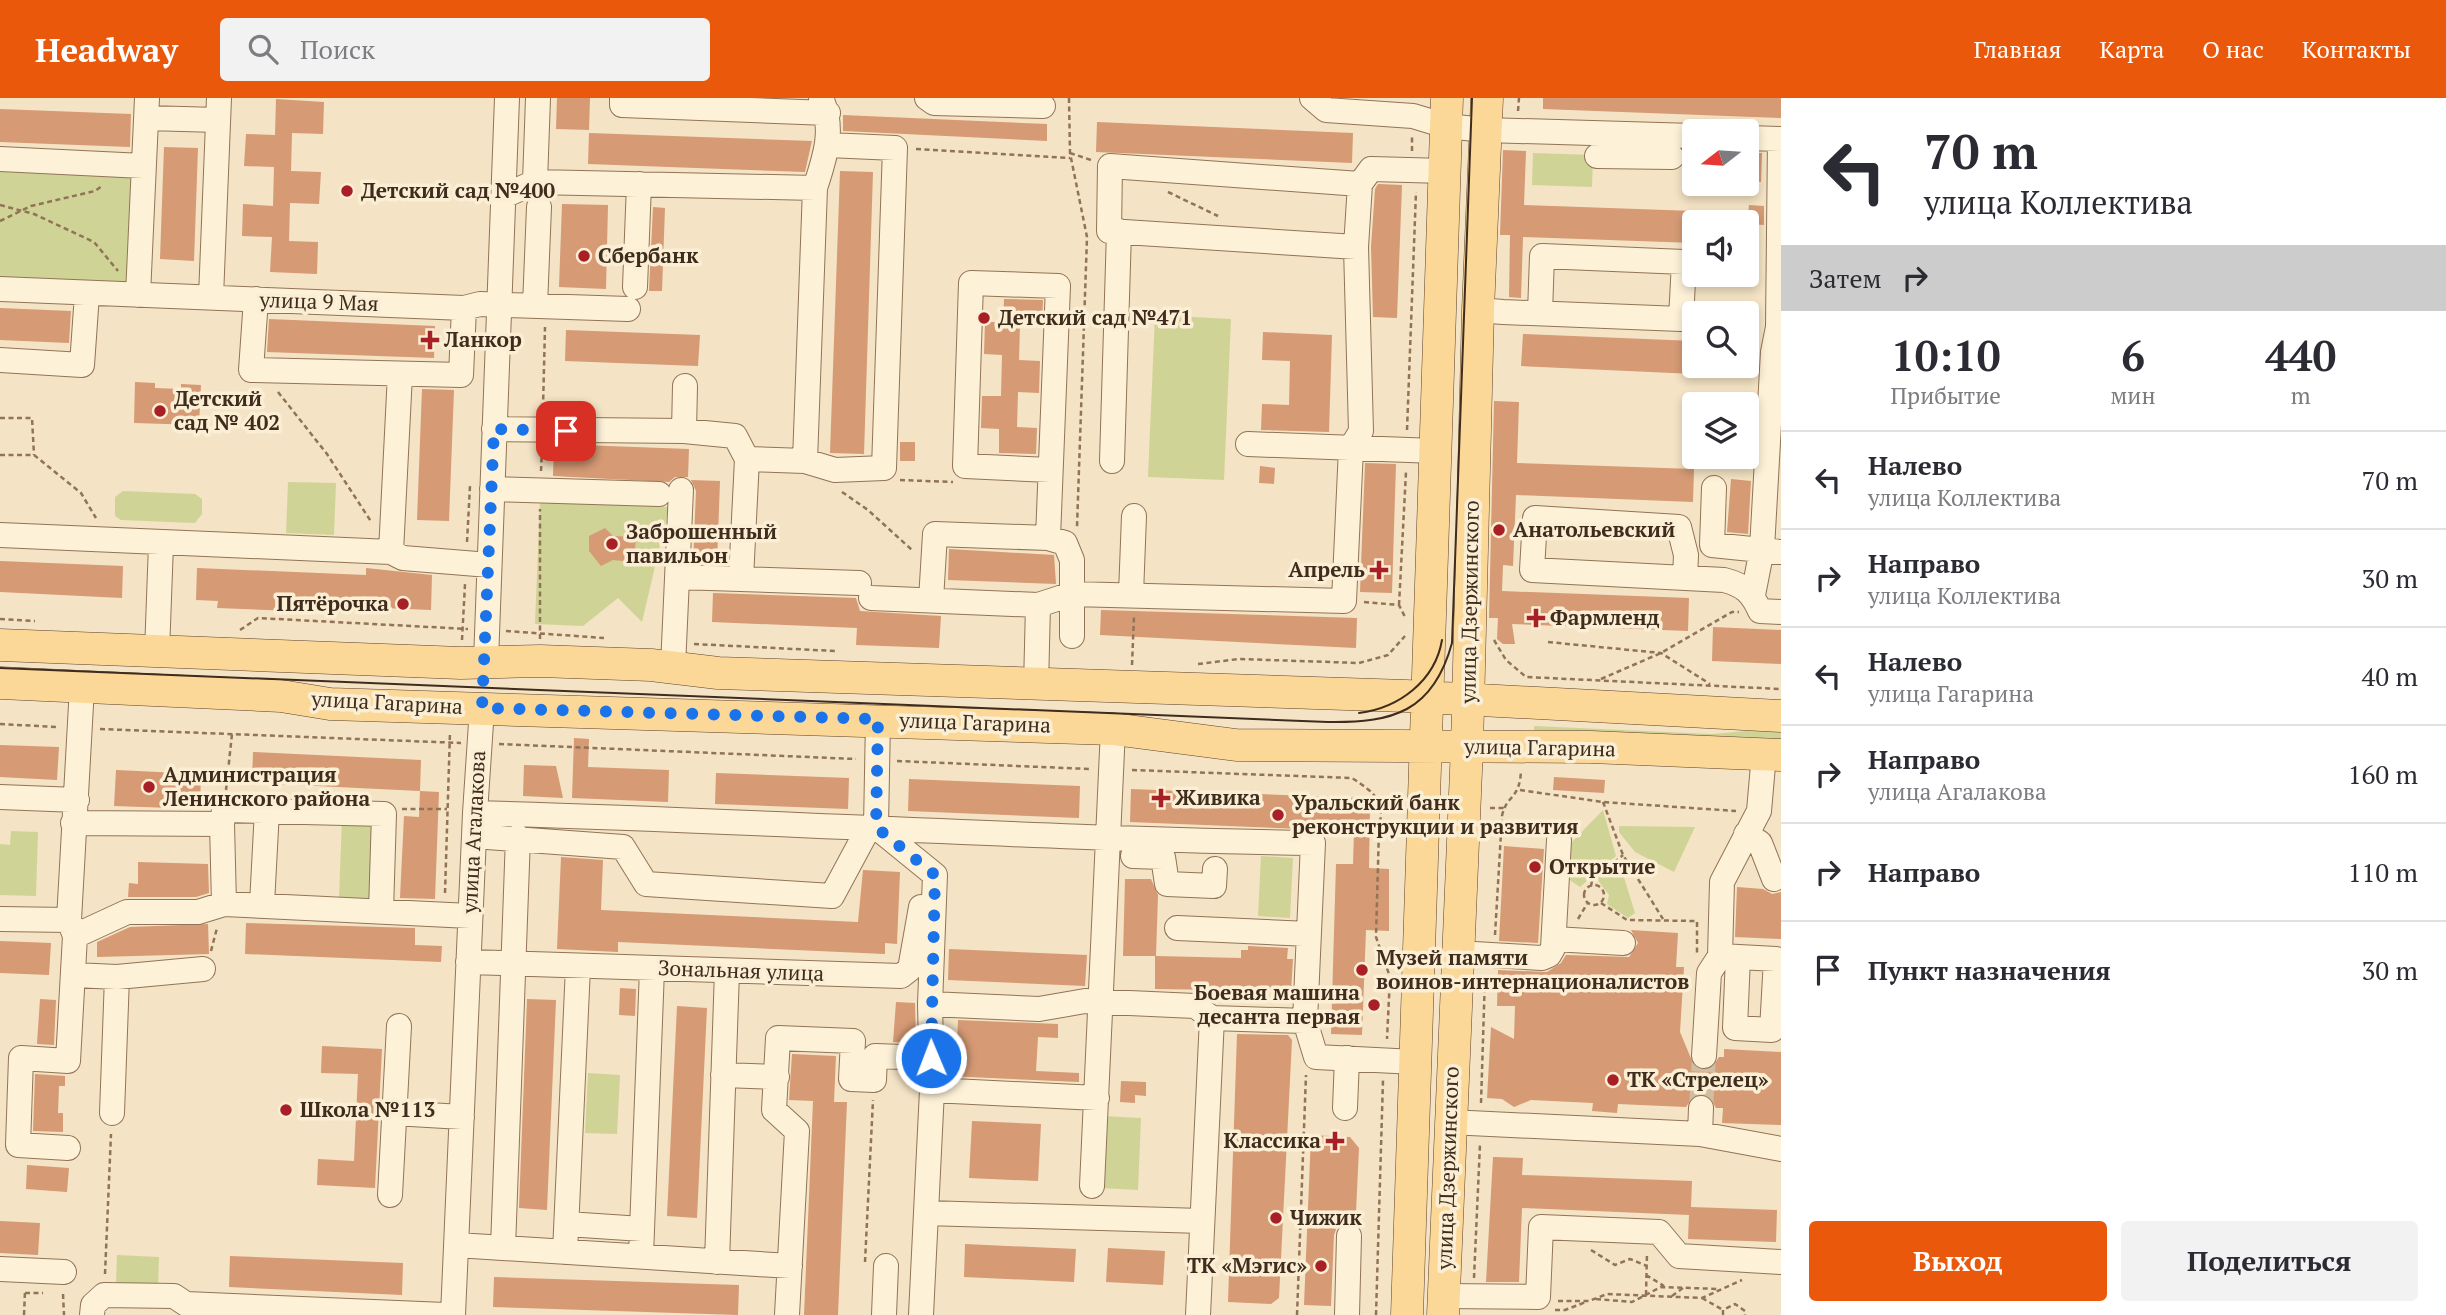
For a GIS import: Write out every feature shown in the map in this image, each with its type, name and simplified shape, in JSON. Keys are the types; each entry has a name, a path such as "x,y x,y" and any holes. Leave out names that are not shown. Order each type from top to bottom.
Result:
{"main road":[{"name":"улица Дзержинского","path":"1453,1302 1449,1122 1467,747 1478,310 1487,98"},
{"name":"улица Дзержинского","path":"1407,1315 1429,697 1421,450 1430,170 1446,112"},
{"name":"улица Гагарина","path":"0,645 157,652 478,651 674,655 718,673 1036,686 1429,697 1781,716"},
{"name":"улица Агалакова","path":"478,651 482,708"},
{"name":"улица Гагарина","path":"0,683 261,694 330,704 878,719 1113,729 1236,745 1591,747 1773,754"}],"street":[{"name":"улица Агалакова","path":"478,651 489,565 507,98"},
{"path":"536,182 538,98"},
{"path":"622,98 622,105 825,106 828,145 816,188 805,461"},
{"path":"928,98 934,103 1043,106"},
{"path":"1312,98 1326,110 1446,112 1485,130 1638,146 1672,157"},
{"path":"138,295 147,108 219,109 211,298"},
{"path":"1597,156 1682,138"},
{"path":"1685,578 1686,555 1679,527 1535,518 1532,570 1731,581 1764,606 1771,551 1773,352 1779,328 1780,139 1759,138"},
{"path":"747,459 805,461 835,470 884,468 895,148 828,145"},
{"path":"0,159 143,166"},
{"path":"1356,247 1109,231 1110,166 1360,184"},
{"path":"678,577 741,579 865,590 931,600 1038,605 1072,594 1345,601 1351,448 1361,430 1356,247 1360,184 1371,169 1430,170"},
{"path":"503,196 536,182 816,188"},
{"name":"улица 9 Мая","path":"0,289 464,308 480,304 535,306 631,298 639,184"},
{"path":"535,306 539,207"},
{"path":"1112,461 1119,231"},
{"path":"1478,310 1540,313 1681,319 1684,262 1542,256 1540,313"},
{"path":"1050,470 965,466 971,283 1058,286 1050,470 1056,541 1072,560 1072,636"},
{"path":"0,360 82,365 87,294"},
{"path":"256,299 251,370 461,375 464,308"},
{"path":"391,552 400,374"},
{"path":"684,431 685,386"},
{"path":"494,429 684,431 735,436 747,459 741,579"},
{"path":"1248,444 1421,450"},
{"path":"1714,488 1712,545 1771,551"},
{"path":"492,489 670,492 678,577 674,655"},
{"path":"1133,516 1133,594"},
{"path":"931,600 934,534 1056,541"},
{"path":"0,535 391,552 402,558 489,565"},
{"path":"157,652 161,544"},
{"path":"1036,686 1038,605"},
{"path":"68,1148 18,1145 21,1058 68,1060 74,975 72,928 75,812 82,687"},
{"name":"улица Агалакова","path":"453,1315 474,824 482,708"},
{"path":"474,824 518,837 623,848 646,884 832,896 872,828 878,719"},
{"path":"1092,1186 1113,729"},
{"path":"1704,1056 1709,973 1718,954 1722,882 1767,798 1773,754"},
{"path":"0,797 75,812 223,817 267,810 384,814 381,911"},
{"path":"262,904 267,810"},
{"path":"223,817 224,904"},
{"path":"474,824 872,828 1106,847 1163,857 1167,884 1214,886 1215,869"},
{"path":"872,828 935,875 930,1004 932,1090 921,1315"},
{"path":"1746,834 1760,843 1774,879"},
{"path":"503,1248 518,837"},
{"path":"1457,953 1542,958 1549,955 1553,939 1559,840"},
{"path":"1106,847 1313,844 1306,1021 1316,1057 1415,1062"},
{"name":"Зональная улица","path":"468,962 901,976 910,969 929,869"},
{"path":"0,919 72,928 127,912 198,912 224,904 470,916"},
{"path":"1177,928 1308,934"},
{"path":"1553,939 1623,943"},
{"path":"565,1252 578,967"},
{"path":"74,975 117,977 203,969"},
{"path":"640,1256 652,969"},
{"path":"717,1262 727,971"},
{"path":"111,1113 117,977"},
{"path":"930,1004 1038,1009 1101,1002 1195,1006 1212,1018 1306,1021"},
{"path":"1198,1315 1212,1018"},
{"path":"390,1195 399,1026"},
{"path":"787,1315 797,1131 774,1110 778,1038 853,1041 851,1079 874,1080 875,1056 931,1058"},
{"path":"1345,1108 1347,1058"},
{"path":"723,1075 777,1077"},
{"path":"932,1090 1097,1098"},
{"path":"1700,1134 1702,1108"},
{"path":"394,1113 462,1117"},
{"path":"1449,1122 1700,1134 1781,1149"},
{"path":"926,1213 1202,1221"},
{"path":"566,1224 642,1229"},
{"path":"1453,1302 1538,1297 1541,1227 1659,1232 1679,1256 1781,1262"},
{"path":"1347,1315 1349,1236"},
{"path":"456,1245 790,1266"},
{"path":"0,1269 26,1282 64,1272"},
{"path":"875,1270 884,1315"},
{"path":"98,1305 174,1296 186,1310 445,1315"}],"path":[{"path":"1056,541 1076,530 1087,237 1072,158 1069,98"},
{"path":"1188,665 1239,659 1372,661 1401,644 1409,628 1399,605 1421,450 1430,170 1412,158 1403,110"},
{"path":"895,148 1072,158"},
{"path":"0,221 23,211 95,191 105,184"},
{"path":"0,205 23,211 94,242 138,295"},
{"path":"251,370 274,387 327,454 391,552"},
{"path":"0,418 32,418 34,455"},
{"path":"0,455 34,455 81,493 111,541"},
{"path":"834,486 868,510 933,569"},
{"path":"1133,594 1132,665 1143,665"},
{"path":"1345,601 1399,605"},
{"path":"1598,680 1661,653 1732,612 1764,606"},
{"path":"236,632 258,618 462,629"},
{"path":"0,619 40,621"},
{"path":"462,629 478,651"},
{"path":"462,629 478,651"},
{"path":"1490,632 1506,660 1526,677 1781,689"},
{"path":"478,651 607,638"},
{"path":"1548,642 1661,653 1713,686"},
{"path":"674,655 842,652"},
{"path":"444,914 451,708"},
{"path":"223,817 232,734"},
{"path":"1453,1302 1481,1122 1485,961 1493,954 1504,808 1520,790 1603,802 1695,810 1767,798"},
{"path":"1603,802 1623,855 1663,919"},
{"path":"384,814 396,809 447,809"},
{"path":"1623,855 1592,881 1585,891 1585,900 1591,905 1601,903 1626,920 1697,921 1718,954"},
{"path":"1591,886 1603,890 1604,898 1601,903"},
{"path":"203,969 224,904"},
{"path":"1297,1315 1306,1074"},
{"path":"874,1080 875,1270"},
{"path":"98,1305 111,1113"},
{"path":"1646,1295 1648,1232"},
{"path":"1584,1245 1615,1265 1630,1259 1647,1266"},
{"path":"1646,1275 1667,1287"},
{"path":"1593,1299 1608,1294 1702,1298 1745,1279"},
{"path":"24,1315 26,1282 65,1294 64,1315"},
{"path":"1538,1297 1556,1301 1593,1299 1632,1302 1667,1287 1720,1290"},
{"path":"1672,1296 1684,1288"},
{"path":"1702,1298 1723,1312 1735,1304 1745,1311 1745,1315"}],"green space":[{"path":"1533,153 1593,155 1592,187 1532,185"},
{"path":"0,158 147,171 140,284 0,285"},
{"path":"1155,315 1231,319 1224,480 1148,477"},
{"path":"288,482 336,483 334,535 286,533"},
{"path":"123,491 195,494 202,499 202,514 195,523 121,520 115,516 115,497"},
{"path":"540,501 669,507 642,622 618,598 583,626 535,624"},
{"path":"1534,726 1712,734 1781,728 1781,743 1534,733"},
{"path":"1603,810 1616,856 1580,887 1561,874 1568,846"},
{"path":"342,820 378,821 375,899 339,897"},
{"path":"1619,826 1695,827 1674,872 1635,852 1619,832"},
{"path":"11,831 38,832 36,896 0,895 0,844 10,845"},
{"path":"1261,856 1293,858 1290,918 1258,916"},
{"path":"1619,861 1635,913 1628,918 1607,904 1609,895 1597,879"},
{"path":"588,1073 620,1075 617,1134 585,1133"},
{"path":"1103,1116 1141,1118 1138,1190 1100,1188"},
{"path":"117,1255 159,1257 158,1286 116,1284"}],"building":[{"path":"557,98 590,98 589,130 556,129"},
{"path":"1543,98 1781,98 1781,118 1543,109"},
{"path":"276,99 324,102 323,134 292,133 291,171 321,172 319,204 290,203 289,241 318,242 317,274 270,272 272,237 242,236 243,204 273,206 274,167 244,166 246,134 275,135"},
{"path":"0,109 131,114 130,147 0,142"},
{"path":"843,115 1047,124 1047,141 843,131"},
{"path":"1097,122 1353,133 1352,163 1096,152"},
{"path":"589,133 812,141 805,172 588,164"},
{"path":"164,147 198,148 194,261 160,259"},
{"path":"1503,150 1526,151 1524,205 1682,211 1682,243 1523,237 1521,298 1509,297 1510,235 1500,235"},
{"path":"1759,153 1762,153 1759,182"},
{"path":"840,171 873,172 864,454 830,453"},
{"path":"1378,184 1402,185 1397,318 1373,317 1371,247 1375,189"},
{"path":"562,204 608,205 606,289 559,287"},
{"path":"1749,205 1764,206 1764,225 1759,225 1759,210 1748,210"},
{"path":"653,207 665,208 662,291 649,291"},
{"path":"1004,299 1043,300 1042,326 1020,325 1019,360 1040,361 1039,393 1018,392 1017,427 1037,428 1036,454 999,453 999,429 981,428 982,396 1001,396 1002,355 984,354 985,322 1003,322"},
{"path":"0,308 71,311 69,343 0,340"},
{"path":"269,319 435,326 434,358 267,352"},
{"path":"566,330 700,335 698,366 565,361"},
{"path":"1263,332 1332,335 1329,432 1261,430 1262,404 1289,405 1290,361 1262,360"},
{"path":"1523,334 1682,341 1682,373 1521,366"},
{"path":"135,382 155,383 155,388 181,389 181,384 201,385 199,425 134,423"},
{"path":"422,389 454,390 449,521 417,520"},
{"path":"1494,401 1519,402 1517,463 1694,469 1693,502 1516,495 1513,566 1503,565 1502,591 1689,598 1688,631 1512,624 1515,644 1503,644 1497,639 1498,618 1489,618"},
{"path":"900,442 915,442 915,461 900,461"},
{"path":"554,444 689,449 688,477 675,477 669,482 553,476"},
{"path":"1365,463 1396,464 1392,593 1360,592"},
{"path":"1260,466 1275,468 1274,484 1259,483"},
{"path":"1731,479 1751,481 1748,534 1727,532"},
{"path":"691,480 720,481 717,563 693,563 696,491"},
{"name":"Заброшенный павильон","path":"605,528 613,536 636,537 634,562 613,560 601,566 589,551 589,536"},
{"path":"949,549 1054,555 1056,584 948,580"},
{"path":"0,561 123,566 122,598 0,592"},
{"path":"197,568 366,575 366,568 432,575 431,610 384,608 383,612 343,610 343,613 217,608 218,601 196,600"},
{"path":"713,593 856,598 860,611 941,616 939,648 856,645 857,628 712,622"},
{"path":"1101,610 1357,618 1356,648 1100,635"},
{"path":"1713,627 1781,630 1781,664 1712,661"},
{"path":"574,738 589,739 588,767 669,770 668,802 572,798"},
{"path":"0,745 59,747 57,780 0,777"},
{"path":"253,752 421,760 420,791 252,783"},
{"path":"524,765 556,766 563,798 523,796"},
{"path":"116,770 201,774 200,809 114,806"},
{"path":"716,773 849,778 848,809 715,804"},
{"path":"1554,777 1605,780 1604,793 1553,790"},
{"path":"909,779 1080,786 1079,818 908,811"},
{"path":"1131,789 1362,798 1370,809 1369,868 1389,869 1389,931 1366,930 1362,1035 1331,1034 1336,864 1353,864 1354,831 1130,822"},
{"path":"420,791 439,792 435,899 400,898 404,816 419,817"},
{"path":"1504,846 1544,849 1538,943 1499,941"},
{"path":"561,857 603,860 601,910 858,922 863,870 900,872 897,944 885,943 885,954 618,942 618,952 557,949"},
{"path":"138,862 208,864 209,893 196,897 128,897 129,883 138,884"},
{"path":"1125,879 1151,879 1158,895 1156,956 1241,958 1241,950 1248,950 1248,946 1288,948 1287,959 1293,959 1291,991 1155,989 1155,956 1123,956"},
{"path":"1737,887 1763,889 1772,894 1781,892 1781,939 1735,937"},
{"path":"246,923 415,928 415,945 442,946 441,962 245,954"},
{"path":"208,924 209,954 97,957 97,942 130,927"},
{"path":"1631,930 1678,933 1676,967 1684,967 1680,1032 1695,1068 1711,1069 1719,1057 1724,1057 1724,1049 1781,1052 1781,1125 1722,1123 1723,1108 1716,1108 1709,1096 1702,1093 1694,1095 1686,1107 1618,1104 1617,1113 1592,1111 1593,1103 1531,1100 1514,1107 1502,1099 1487,1098 1491,1027 1514,1039 1515,1006 1497,1006 1498,970 1547,972 1561,963 1566,955 1629,957 1638,943"},
{"path":"0,941 51,943 49,975 0,973"},
{"path":"949,949 1087,955 1085,986 948,980"},
{"path":"620,988 636,989 635,1016 619,1015"},
{"path":"40,999 56,1000 54,1045 37,1044"},
{"path":"527,999 556,1000 547,1210 519,1208"},
{"path":"896,1002 915,1003 916,1043 893,1042"},
{"path":"677,1006 707,1008 697,1218 667,1216"},
{"path":"958,1020 1058,1024 1058,1038 1038,1037 1036,1071 1079,1073 1079,1082 947,1076 946,1066 956,1066"},
{"path":"1237,1034 1288,1035 1292,1040 1279,1298 1271,1304 1228,1302"},
{"path":"322,1046 382,1049 375,1188 317,1185 318,1159 354,1161 358,1074 321,1073"},
{"path":"792,1054 836,1056 834,1102 847,1102 838,1315 804,1315 813,1101 789,1100"},
{"path":"35,1074 65,1076 65,1086 59,1086 58,1113 63,1113 63,1132 33,1131"},
{"path":"1121,1081 1146,1082 1146,1096 1135,1095 1135,1103 1120,1102"},
{"path":"972,1121 1041,1124 1038,1181 969,1178"},
{"path":"1311,1135 1350,1137 1359,1148 1356,1212 1349,1221 1339,1221 1334,1235 1331,1306 1304,1305"},
{"path":"1493,1157 1523,1158 1522,1175 1692,1181 1691,1207 1777,1210 1776,1242 1688,1239 1689,1215 1522,1208 1519,1282 1486,1282"},
{"path":"27,1165 69,1168 67,1192 26,1189"},
{"path":"0,1221 40,1223 38,1255 0,1253"},
{"path":"965,1244 1076,1249 1074,1282 964,1277"},
{"path":"1108,1248 1165,1251 1163,1285 1106,1282"},
{"path":"230,1256 403,1263 402,1295 229,1287"},
{"path":"494,1277 739,1285 738,1315 493,1307"}],"tunnel":[{"path":"1701,1108 1704,1056"}],"tram line":[{"path":"0,668 1328,722 1351,722 1391,716 1422,699 1434,685 1452,643 1472,98"},
{"path":"1359,713 1388,705 1413,690 1432,668 1442,640"}],"place":[{"name":"Детский сад №400","path":"347,191"},
{"name":"Сбербанк","path":"584,256"},
{"name":"Детский сад №471","path":"984,318"},
{"name":"Ланкор","path":"430,340"},
{"name":"Детский сад № 402","path":"160,411"},
{"name":"Анатольевский","path":"1499,530"},
{"name":"Заброшенный павильон","path":"612,544"},
{"name":"Апрель","path":"1379,570"},
{"name":"Пятёрочка","path":"403,604"},
{"name":"Фармленд","path":"1536,618"},
{"name":"Администрация Ленинского района","path":"149,787"},
{"name":"Живика","path":"1161,798"},
{"name":"Уральский банк реконструкции и развития","path":"1278,815"},
{"name":"Открытие","path":"1535,867"},
{"name":"Музей памяти воинов-интернационалистов","path":"1362,970"},
{"name":"Боевая машина десанта первая","path":"1374,1005"},
{"name":"ТК «Стрелец»","path":"1613,1080"},
{"name":"Школа №113","path":"286,1110"},
{"name":"Классика","path":"1335,1141"},
{"name":"Чижик","path":"1276,1218"},
{"name":"ТК «Мэгис»","path":"1321,1266"}],"route":[{"path":"566,431 494,429 482,708 878,719 876,827 935,875 930,1004 931,1058"}]}
